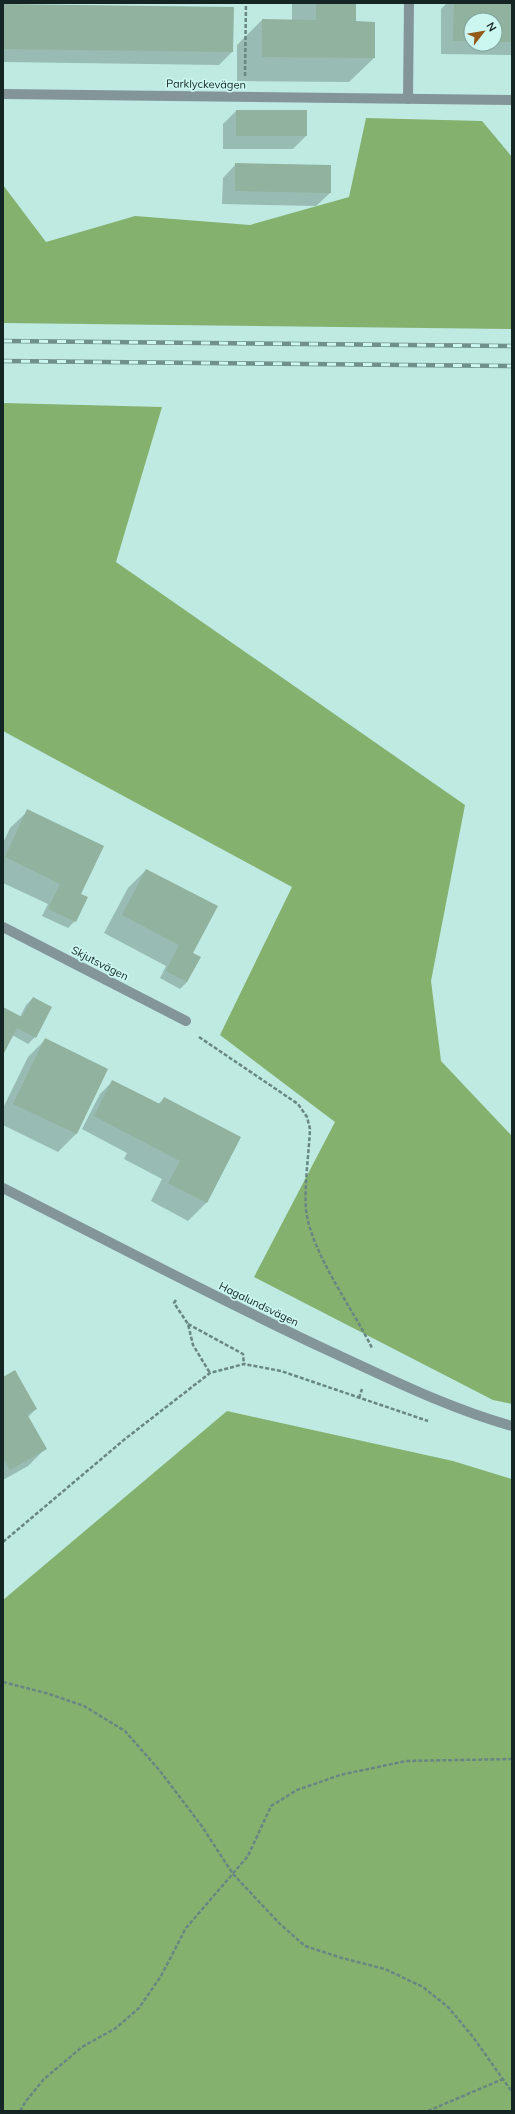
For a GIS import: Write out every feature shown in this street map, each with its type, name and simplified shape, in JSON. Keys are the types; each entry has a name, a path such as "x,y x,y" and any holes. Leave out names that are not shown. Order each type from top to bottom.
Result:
{"street":[{"path":"408,99 409,3"},
{"name":"Parklyckevägen","path":"3,94 512,100"},
{"name":"Skjutsvägen","path":"3,927 186,1021"},
{"name":"Hagalundsvägen","path":"3,1188 184,1280 393,1381 492,1420 512,1426"}],"path":[{"path":"245,97 246,3"},
{"path":"186,1021 190,1030 298,1104 307,1117 310,1129 306,1208 310,1230 322,1257 374,1352"},
{"path":"184,1280 174,1303 188,1324 193,1345 210,1373"},
{"path":"188,1324 243,1354 244,1364"},
{"path":"3,1542 125,1439 210,1373 244,1364 281,1371 430,1421"},
{"path":"3,1682 46,1693 84,1706 125,1731 160,1771 201,1824 232,1874 279,1923 305,1946 342,1958 385,1969 423,1987 448,2007 473,2037 512,2092"},
{"path":"20,2111 44,2079 82,2047 116,2028 139,2008 161,1976 186,1928 248,1856 271,1806 297,1790 340,1775 406,1761 512,1759"},
{"path":"428,2111 503,2079"}],"green space":[{"path":"366,118 482,121 512,157 512,329 3,323 3,185 46,242 135,216 250,225 349,197"},
{"path":"3,403 162,407 116,562 465,805 431,981 441,1061 512,1136 512,1404 493,1400 254,1277 335,1122 220,1035 292,887 3,731"},
{"path":"227,1411 453,1461 512,1479 512,2111 3,2111 3,1600"}],"building":[{"path":"316,3 356,3 356,21 375,22 375,58 262,57 262,19 316,20"},
{"path":"454,3 512,3 512,42 503,42 503,12 463,12 463,41 453,41"},
{"path":"3,4 234,7 233,52 3,49"},
{"path":"236,110 307,110 307,136 236,136"},
{"path":"235,163 331,165 331,193 235,191"},
{"path":"27,809 104,846 81,894 88,897 76,922 48,909 60,884 5,857"},
{"path":"146,869 218,906 193,953 201,957 187,982 166,971 179,945 122,915"},
{"path":"33,997 52,1007 36,1038 17,1028 3,1055 3,1007 22,1017"},
{"path":"45,1038 108,1069 77,1134 13,1104"},
{"path":"112,1080 160,1104 164,1097 241,1137 207,1203 168,1183 180,1161 94,1116"},
{"path":"15,1370 37,1409 27,1414 47,1449 10,1470 3,1458 3,1377"}],"railway":[{"path":"3,341 512,346"},
{"path":"3,361 512,366"}]}
